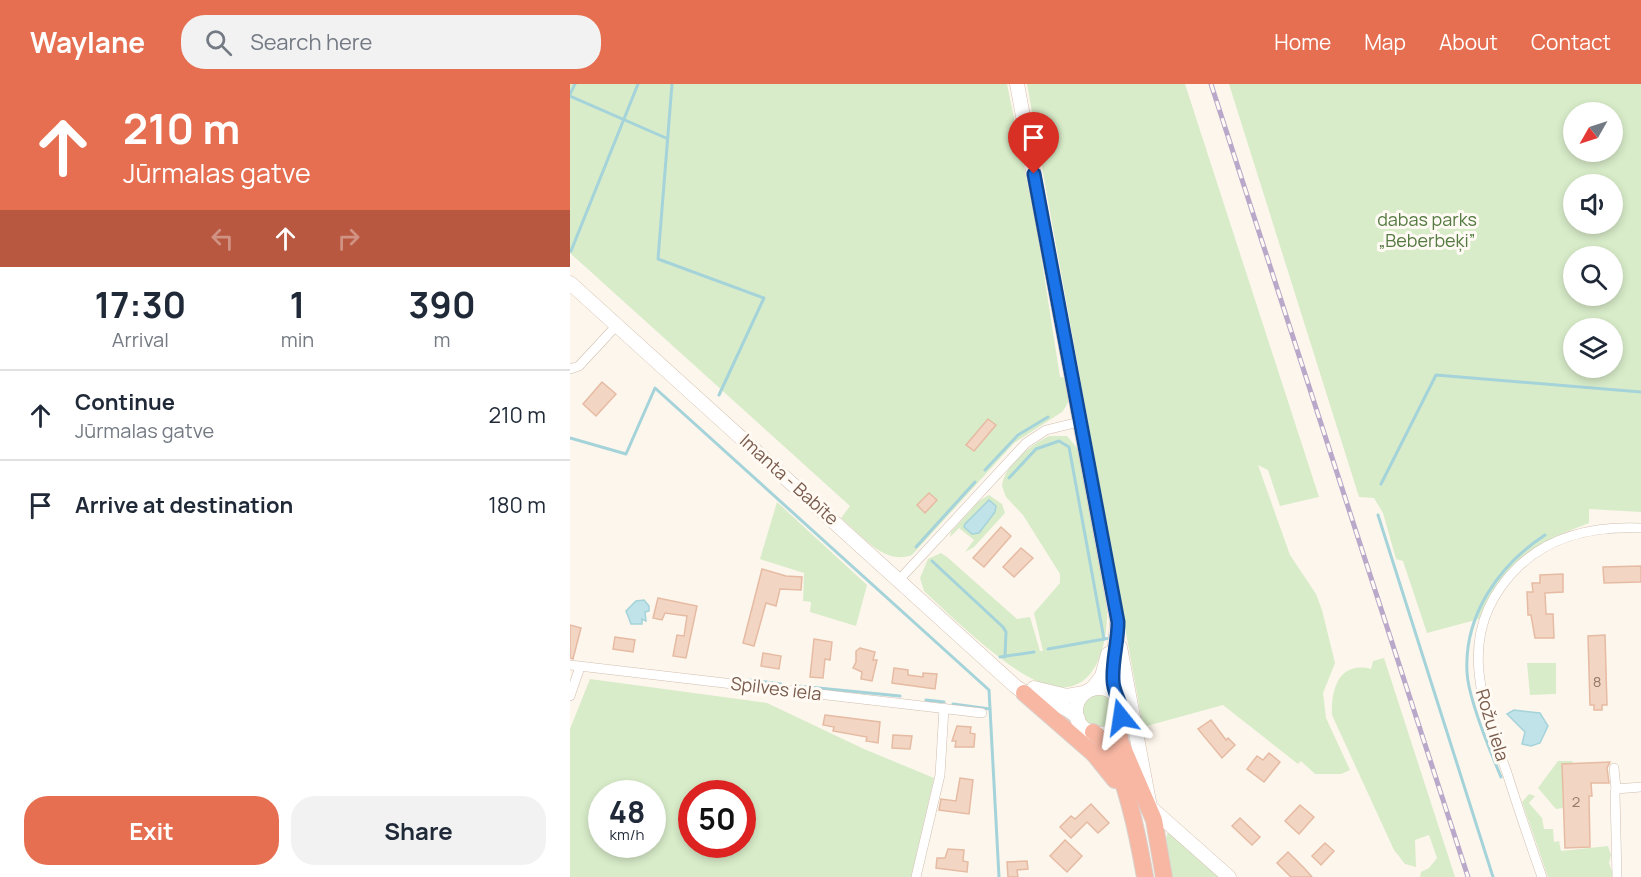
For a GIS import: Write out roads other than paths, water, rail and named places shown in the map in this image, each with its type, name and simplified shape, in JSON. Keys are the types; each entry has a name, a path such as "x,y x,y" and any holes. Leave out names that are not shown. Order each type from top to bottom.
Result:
{"highway":[{"path":"1024,693 1094,754 1130,804"},
{"path":"1119,722 1120,741 1150,807 1164,877"},
{"path":"1093,732 1107,745 1130,804 1145,877"}],"main road":[{"path":"1017,84 1118,622 1117,633 1112,679 1122,705 1119,722 1111,730 1093,732 1084,727 1078,718 1078,702 1102,676 1117,633"},
{"name":"Imanta - Babīte","path":"570,284 1024,693 1065,707 1078,718"},
{"path":"1117,633 1150,807 1229,877"},
{"name":"Imanta - Babīte","path":"1007,678 1067,696 1088,691"},
{"path":"1088,691 1105,688 1116,694"}],"street":[{"path":"570,369 579,366 617,325"},
{"path":"899,580 1026,442 1046,430 1079,422"},
{"name":"Rožu iela","path":"1542,877 1482,702 1477,661 1482,629 1490,605 1505,582 1523,562 1541,549 1587,530 1641,528"},
{"path":"570,696 575,666"},
{"name":"Spilves iela","path":"575,666 982,713"},
{"path":"916,877 940,775 944,708"},
{"path":"1614,768 1616,789 1614,843 1617,877"},
{"path":"1616,789 1641,787"}],"water":[{"path":"989,500 996,506 995,512 979,533 972,534 964,527 965,524"},
{"path":"644,600 649,606 649,611 645,612 646,621 642,619 642,624 631,624 626,611 636,601"},
{"path":"1514,710 1540,713 1548,726 1540,743 1531,746 1522,744 1525,732 1507,714"}],"waterway":[{"path":"570,94 575,84"},
{"path":"571,251 638,84"},
{"path":"672,84 658,259 764,298 719,395"},
{"path":"570,96 666,138"},
{"path":"1381,484 1436,375 1641,392"},
{"path":"570,438 626,454 655,388 989,690 999,877"},
{"path":"985,470 1018,435 1048,417"},
{"path":"1009,478 1036,449 1059,441 1069,447 1104,639"},
{"path":"916,547 975,482"},
{"path":"1378,515 1493,877"},
{"path":"1501,777 1480,724 1468,683 1468,651 1471,631 1478,612 1499,577 1528,547 1545,535"},
{"path":"932,561 1003,627 1006,632 1005,657"},
{"path":"1048,649 1110,638"},
{"path":"1000,657 1034,652"},
{"path":"749,680 781,684"},
{"path":"798,686 900,696"},
{"path":"926,700 944,702"},
{"path":"953,704 990,709"}],"railway":[{"path":"1211,84 1468,877"}],"park label":[{"name":"dabas parks „Beberbeķi”","path":"1427,230"}]}
